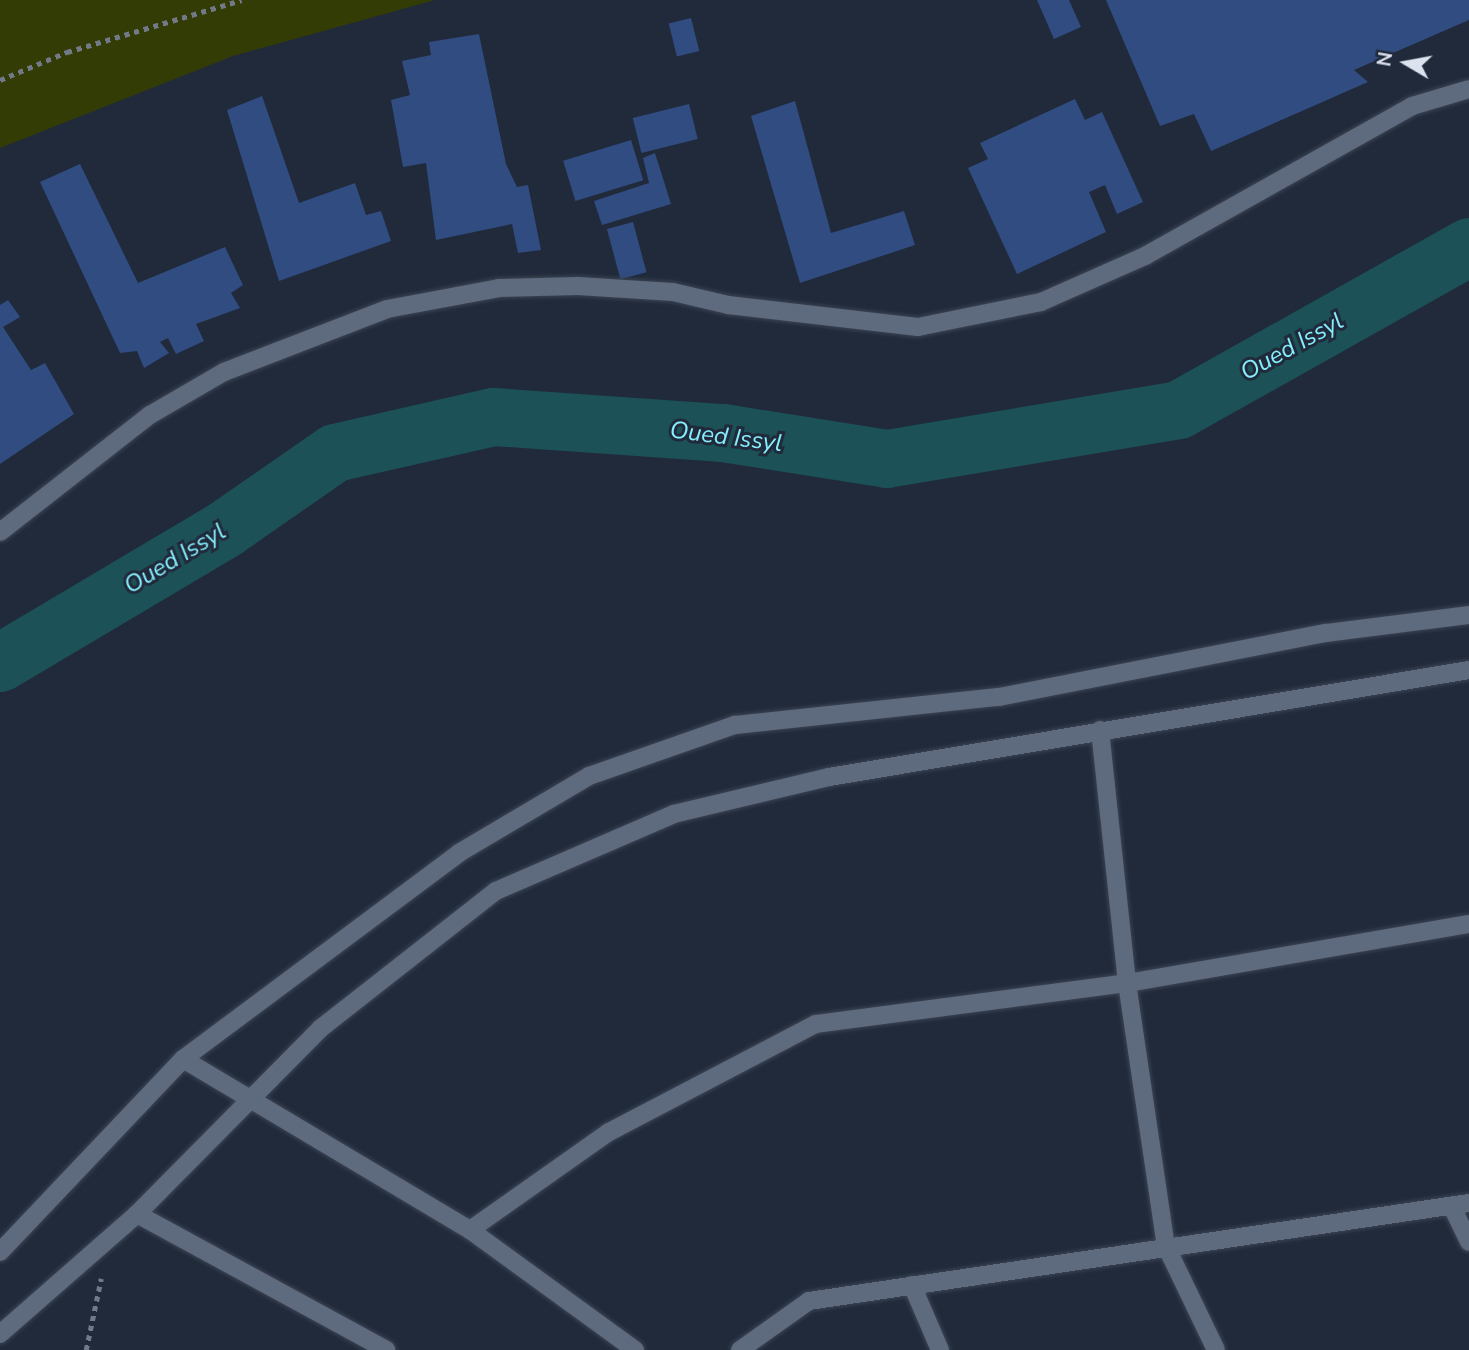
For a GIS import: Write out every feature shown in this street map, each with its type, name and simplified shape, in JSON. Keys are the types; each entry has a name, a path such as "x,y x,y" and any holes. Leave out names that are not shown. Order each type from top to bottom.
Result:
{"street":[{"path":"0,533 150,415 224,372 387,309 499,288 578,286 673,292 809,317 930,325 1041,302 1145,256 1412,106 1469,89"},
{"path":"0,1252 183,1059 459,853 589,776 735,725 999,697 1326,634 1469,615"},
{"path":"0,1334 137,1214 321,1028 509,886 674,814 829,777 1469,670"},
{"path":"1100,730 1127,983 1166,1246 1216,1350"},
{"path":"470,1230 609,1132 816,1024 1127,983 1469,924"},
{"path":"183,1059 253,1097 470,1230 635,1350"},
{"path":"740,1350 809,1301 1166,1246 1461,1205 1469,1242"},
{"path":"137,1214 386,1350"},
{"path":"912,1284 940,1350"}],"path":[{"path":"0,80 67,52 241,0"},
{"path":"86,1350 101,1283 101,1246"}],"green space":[{"path":"0,0 435,0 233,56 0,148"}],"building":[{"path":"1037,0 1069,0 1081,27 1054,39"},
{"path":"1106,0 1469,0 1469,20 1354,70 1368,82 1211,151 1194,114 1160,126"},
{"path":"691,18 699,51 677,57 669,24"},
{"path":"479,34 506,164 517,187 528,185 541,250 518,253 512,224 436,240 426,163 403,167 391,100 410,95 402,61 431,55 429,42"},
{"path":"262,96 299,203 355,183 366,215 381,211 391,241 279,281 227,110"},
{"path":"1075,99 1085,120 1102,112 1143,202 1117,214 1105,185 1089,192 1106,232 1017,274 968,168 988,159 980,143"},
{"path":"795,101 831,233 904,211 915,245 800,283 751,116"},
{"path":"689,104 698,139 641,153 633,118"},
{"path":"631,140 643,180 575,201 563,161"},
{"path":"655,153 671,204 602,225 594,201 649,183 643,158"},
{"path":"80,164 138,283 225,247 243,285 231,293 240,308 196,324 204,341 176,354 168,338 160,342 169,353 144,368 137,351 120,353 40,182"},
{"path":"633,222 646,272 620,279 607,229"},
{"path":"8,300 20,317 3,327 31,370 45,363 74,414 0,464 0,305"}],"waterway":[{"name":"Oued Issyl","path":"0,663 227,528 335,453 493,417 723,433 887,459 1179,410 1469,247"}]}
